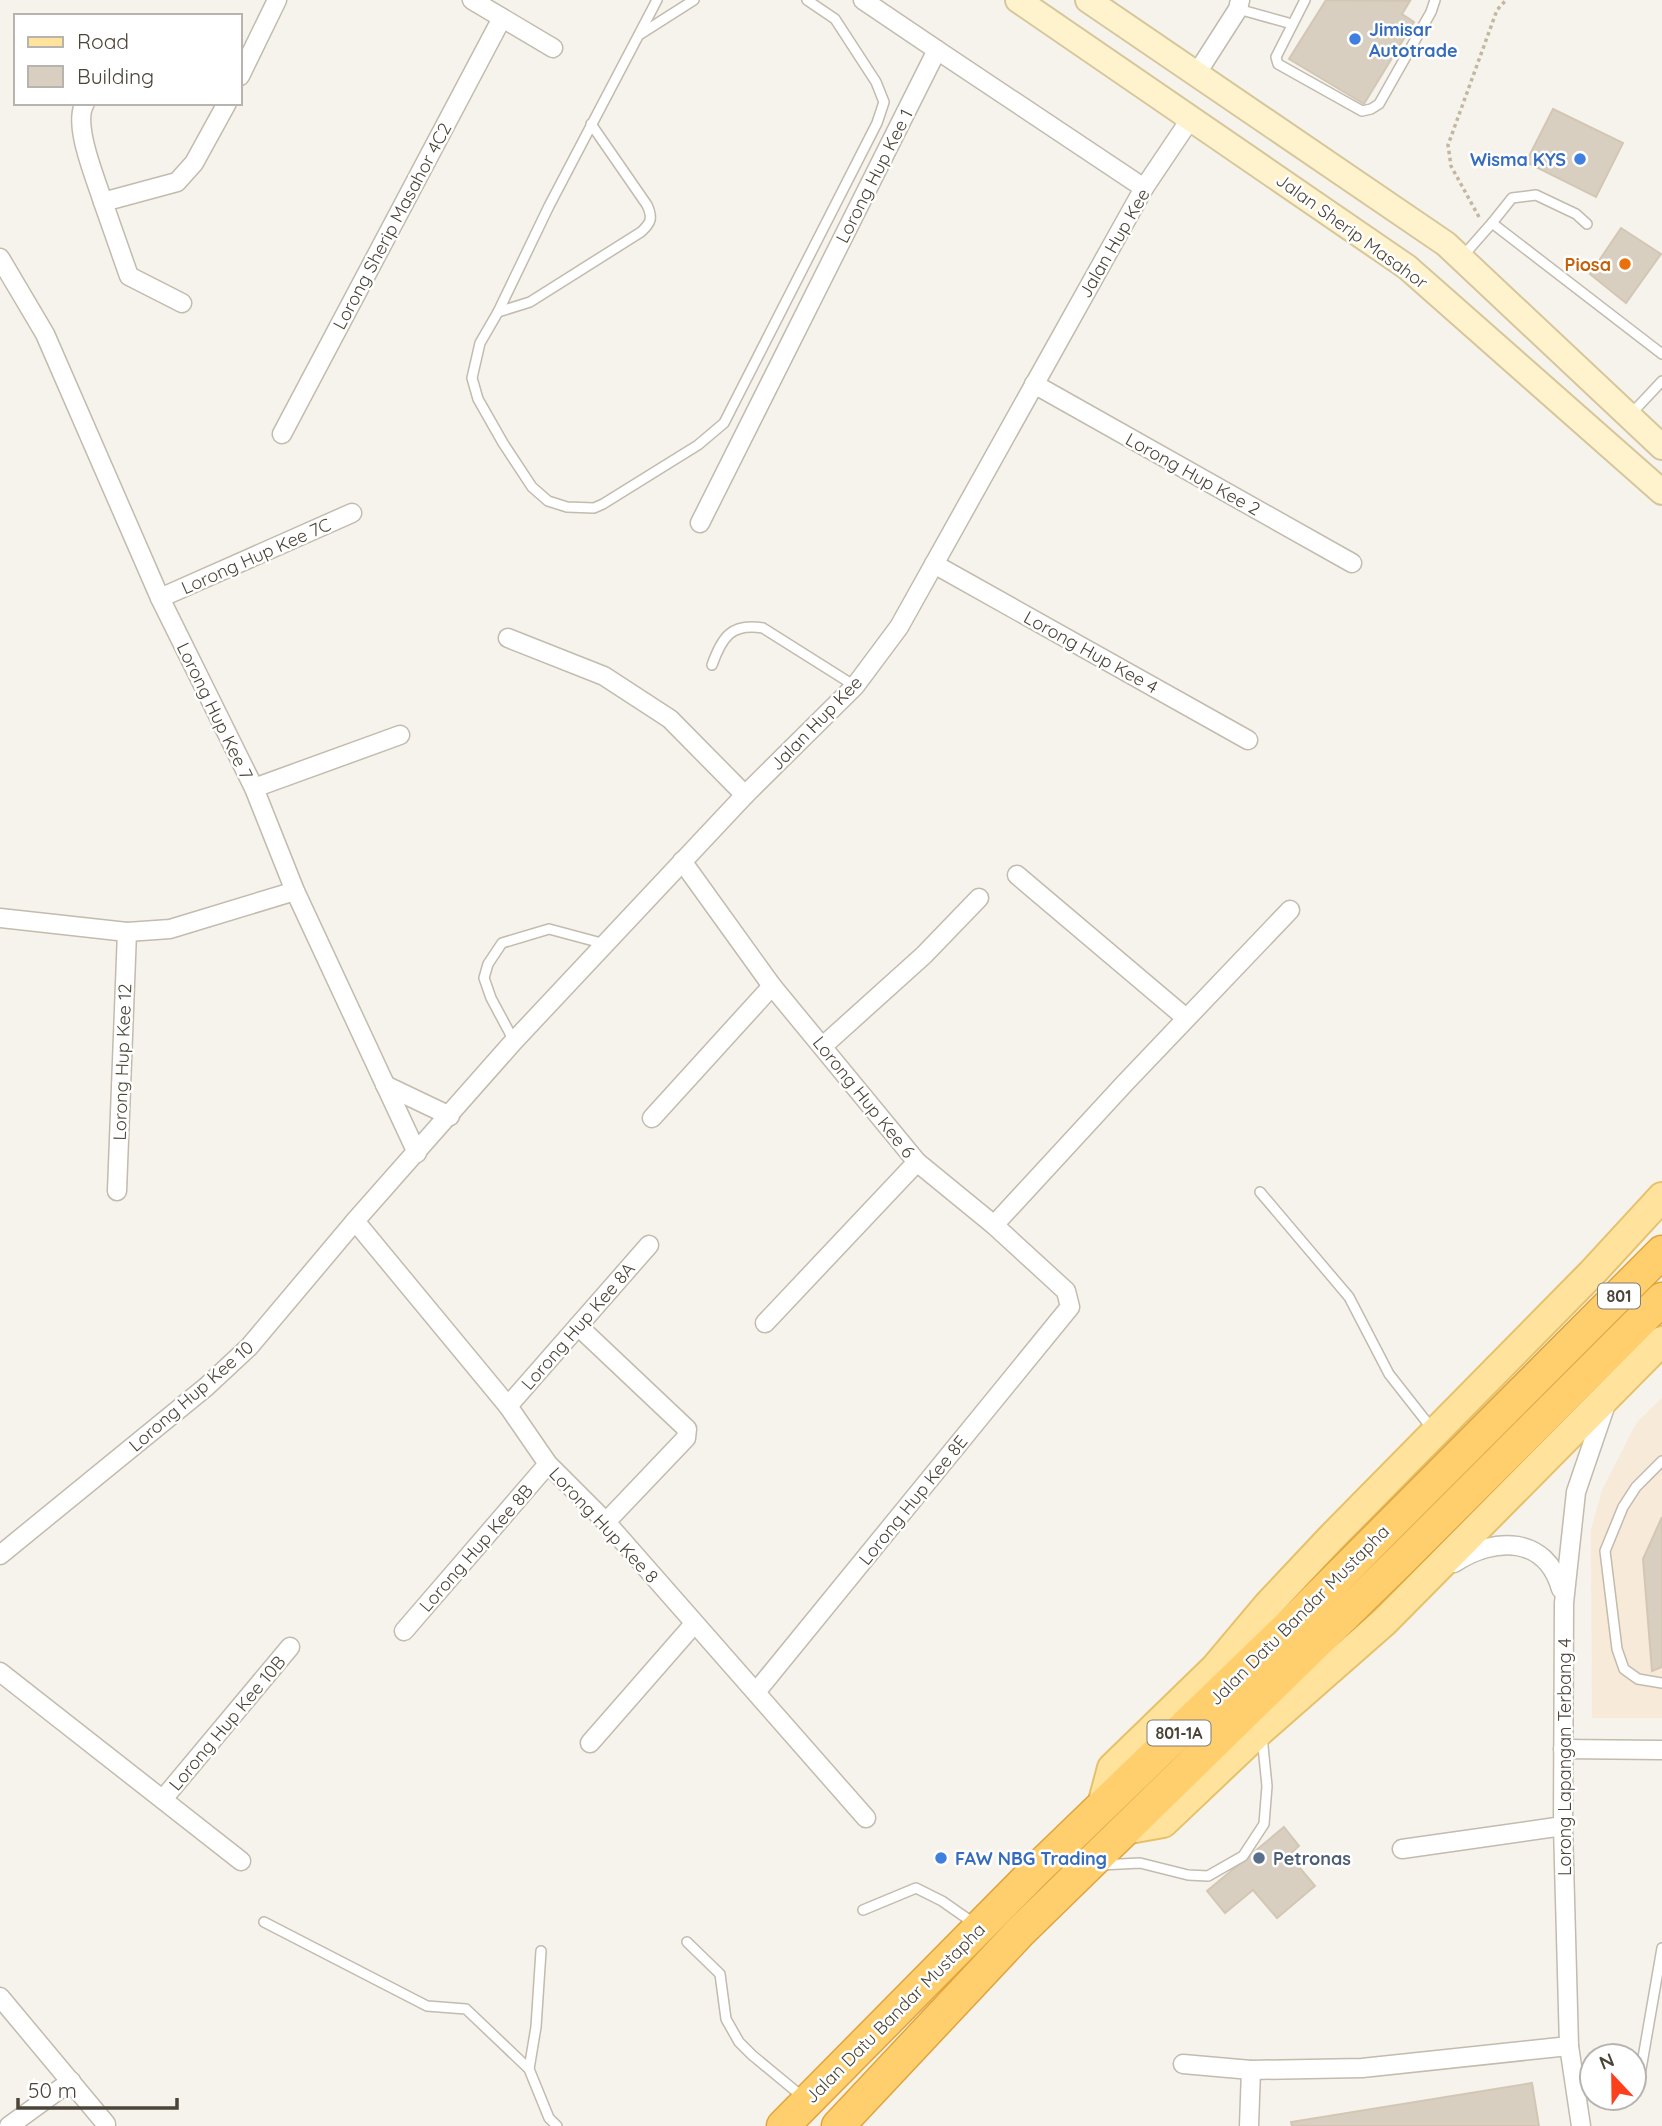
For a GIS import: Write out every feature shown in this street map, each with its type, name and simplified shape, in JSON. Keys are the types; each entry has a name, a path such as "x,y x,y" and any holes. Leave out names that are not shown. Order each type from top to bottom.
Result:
{"highway":[{"name":"801","path":"1576,1340 1662,1252"},
{"name":"Jalan Datu Bandar Mustapha","path":"838,2126 1020,1932 1361,1600 1662,1299"},
{"name":"Jalan Datu Bandar Mustapha","path":"783,2126 979,1927 1301,1614 1576,1340"}],"main road":[{"name":"Jalan Sherip Masahor","path":"1018,0 1407,267 1662,492"},
{"path":"1088,0 1446,244 1662,447"},
{"path":"1101,1809 1112,1768 1207,1676 1295,1576 1592,1273 1662,1197"},
{"path":"1124,1830 1163,1823 1261,1730 1384,1622 1662,1341"}],"street":[{"path":"242,72 277,0"},
{"path":"472,0 552,48"},
{"path":"863,0 1144,188"},
{"path":"1198,73 1239,4"},
{"name":"Lorong Sherip Masahor 4C2","path":"282,435 502,18"},
{"name":"Lorong Hup Kee 1","path":"700,523 937,50"},
{"path":"84,105 81,110 81,128 129,276 182,303"},
{"path":"103,202 177,182 194,163 226,105"},
{"name":"Jalan Hup Kee","path":"417,1153 514,1041 682,861 855,686 899,627 1144,188 1191,118"},
{"name":"Lorong Hup Kee 7","path":"3,269 46,334 160,598 254,788 295,891 417,1153"},
{"name":"Lorong Hup Kee 2","path":"1034,384 1352,563"},
{"name":"Lorong Hup Kee 7C","path":"160,598 352,513"},
{"name":"Lorong Hup Kee 4","path":"934,564 1248,740"},
{"path":"508,638 604,676 670,719 745,795"},
{"path":"254,788 400,735"},
{"name":"Lorong Hup Kee 6","path":"682,861 772,986 917,1162 994,1224 1066,1291 1070,1307"},
{"path":"1017,875 1186,1018"},
{"path":"0,918 127,932 170,929 295,891"},
{"path":"823,1046 924,955 979,898"},
{"path":"994,1224 1290,910"},
{"name":"Lorong Hup Kee 12","path":"117,1191 127,932"},
{"path":"652,1118 772,986"},
{"path":"386,1085 450,1116"},
{"name":"Lorong Hup Kee 10","path":"0,1555 206,1387 249,1347 355,1221 417,1153"},
{"path":"765,1323 917,1162"},
{"name":"Lorong Hup Kee 8","path":"355,1221 508,1406 548,1464 607,1522 866,1818"},
{"name":"Lorong Hup Kee 8A","path":"508,1406 649,1245"},
{"name":"Lorong Hup Kee 8E","path":"756,1692 1070,1307"},
{"path":"578,1326 687,1429 686,1438 607,1522"},
{"name":"Lorong Lapangan Terbang 4","path":"1581,2126 1569,2046 1563,1826 1564,1603 1576,1492 1609,1394"},
{"name":"Lorong Hup Kee 8B","path":"404,1631 548,1464"},
{"path":"1425,1582 1469,1553 1487,1546 1508,1544 1526,1548 1541,1557 1555,1571 1564,1603"},
{"path":"590,1743 694,1624"},
{"name":"Lorong Hup Kee 10B","path":"163,1799 290,1647"},
{"path":"0,1672 241,1861"},
{"path":"1563,1749 1662,1750"},
{"path":"1402,1849 1563,1826"},
{"path":"0,1997 106,2124"},
{"path":"1183,2064 1251,2070 1362,2068 1569,2046"},
{"path":"1249,2126 1251,2070"},
{"path":"9,2126 71,2081"}],"lane":[{"path":"657,0 480,343 472,378 478,399 532,487 548,501 568,507 594,508 603,504 698,445 724,423 877,123 884,102 876,82 835,19 807,0"},
{"path":"638,36 694,0"},
{"path":"1305,0 1276,57 1278,64 1362,111 1378,104 1431,12 1435,0"},
{"path":"1239,4 1292,24"},
{"path":"498,312 530,302 649,225 652,216 647,205 592,124"},
{"path":"1461,258 1512,198 1536,195 1576,214 1587,224"},
{"path":"1489,228 1662,354"},
{"path":"1630,415 1662,381"},
{"path":"712,665 720,643 734,630 750,626 763,628 855,686"},
{"path":"514,1041 491,998 484,978 488,964 502,943 550,929 605,944"},
{"path":"1260,1192 1349,1297 1389,1374 1435,1433"},
{"path":"1662,1461 1636,1487 1623,1507 1605,1551 1617,1649 1624,1669 1639,1679 1662,1683"},
{"path":"1090,1865 1140,1863 1188,1875 1208,1876 1242,1856 1264,1824 1267,1786 1261,1730"},
{"path":"863,1910 916,1888 942,1901 979,1927"},
{"path":"264,1922 427,2007 466,2009 529,2069 548,2118 556,2126"},
{"path":"687,1942 720,1974 726,2019 739,2042 808,2101"},
{"path":"1646,2042 1662,1948"},
{"path":"529,2069 536,2027 541,1951"}],"path":[{"path":"1489,228 1451,166 1448,145 1497,9 1506,0"}],"shaded area":[{"path":"1662,1398 1662,1718 1592,1718 1591,1530 1602,1490 1637,1422"}],"building":[{"path":"1326,0 1410,1 1402,14 1414,22 1364,104 1289,59"},
{"path":"1553,109 1623,143 1596,197 1526,162"},
{"name":"Piosa","path":"1621,228 1661,254 1626,303 1590,274"},
{"path":"1662,1517 1662,1667 1652,1671 1643,1559"},
{"path":"1284,1827 1299,1846 1289,1855 1315,1886 1277,1918 1253,1890 1225,1913 1207,1891"},
{"path":"1532,2083 1539,2126 1292,2126 1291,2122"}],"place":[{"name":"Jimisar Autotrade","path":"1355,39"},
{"name":"Wisma KYS","path":"1580,159"},
{"name":"Piosa","path":"1625,264"},
{"name":"FAW NBG Trading","path":"941,1858"},
{"name":"Petronas","path":"1259,1858"}]}
